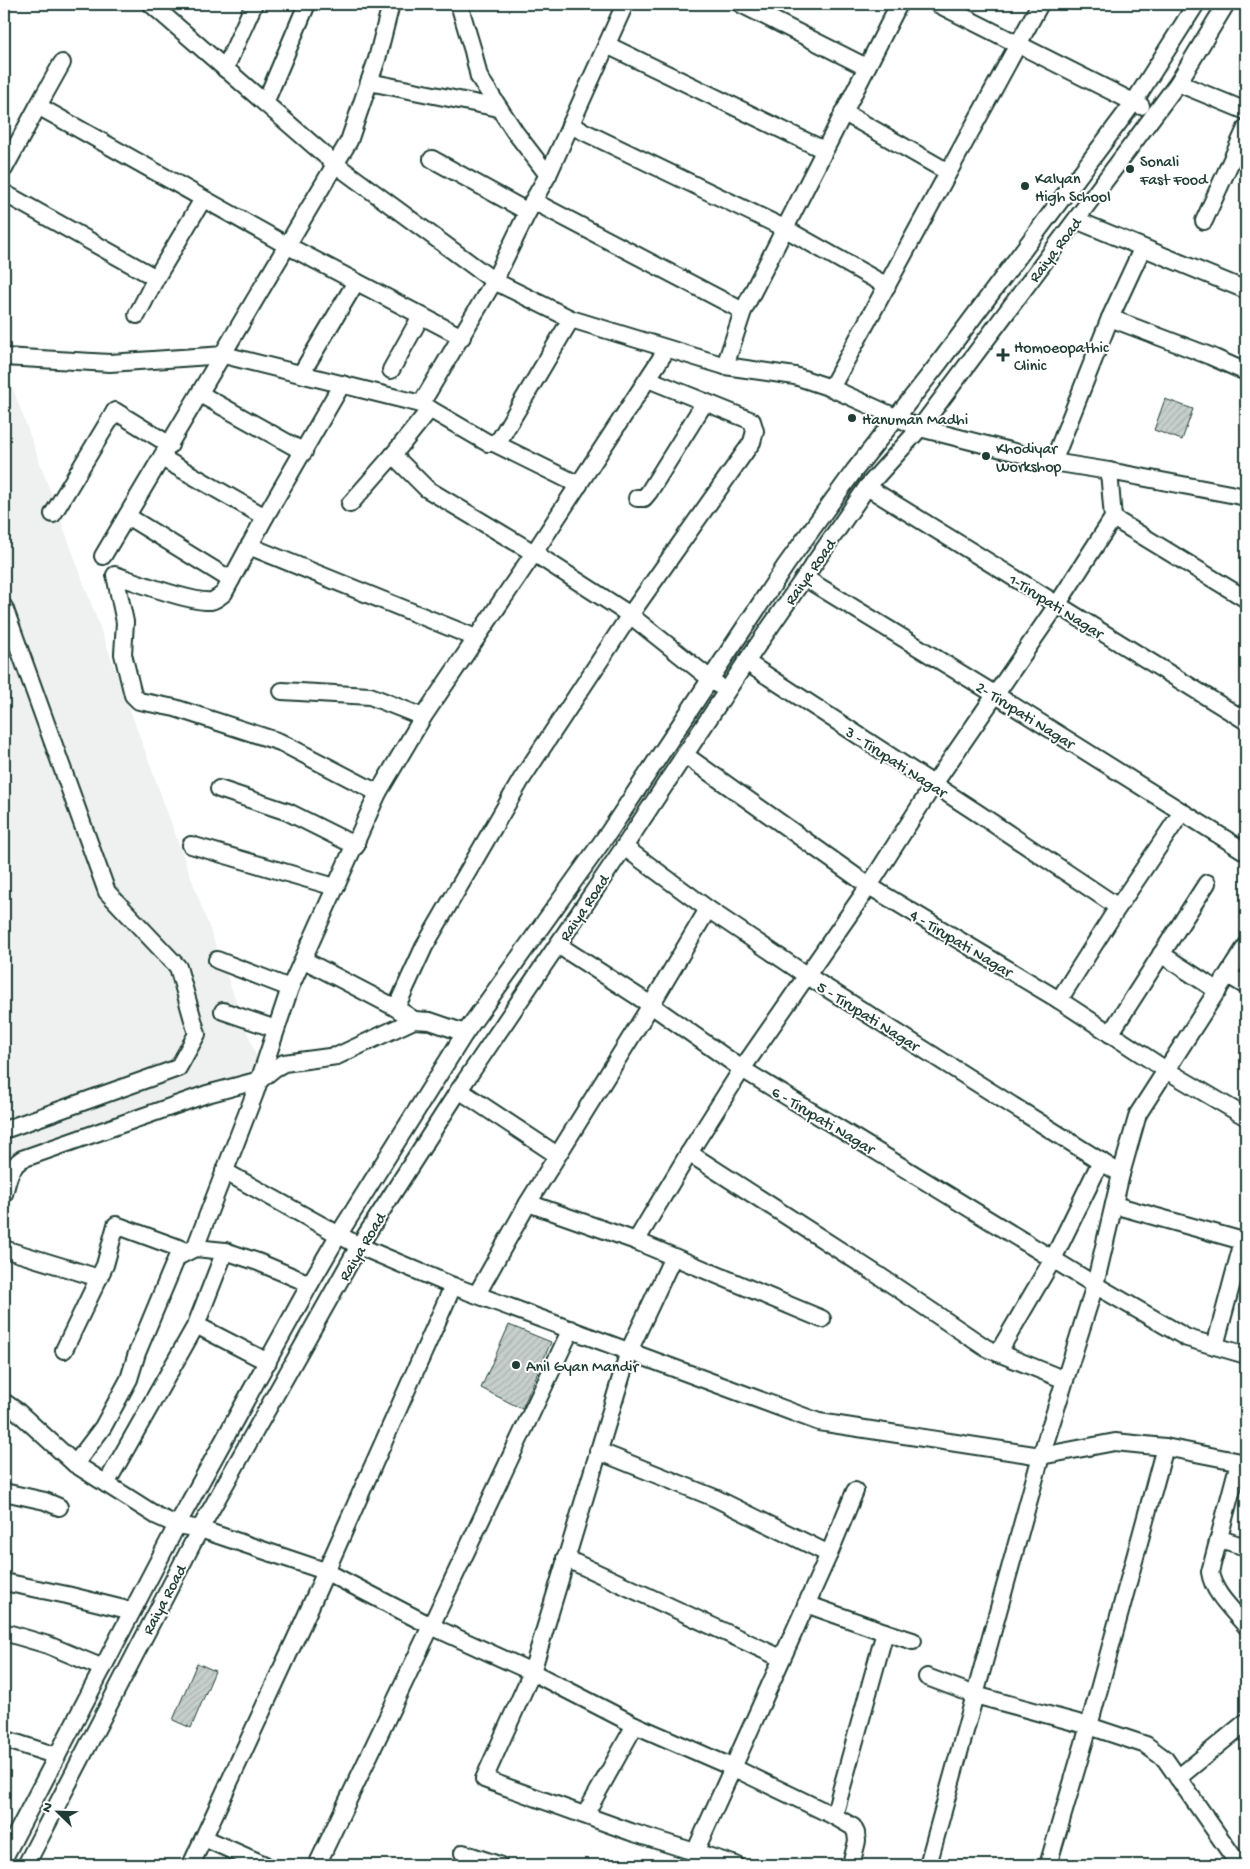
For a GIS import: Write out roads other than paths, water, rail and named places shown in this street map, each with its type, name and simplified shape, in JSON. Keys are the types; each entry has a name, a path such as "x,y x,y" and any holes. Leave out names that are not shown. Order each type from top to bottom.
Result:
{"street":[{"path":"151,4 335,164 494,281 571,319 725,366 795,376 831,388 920,428 1053,462 1246,497"},
{"path":"225,69 254,4"},
{"path":"264,103 307,4"},
{"path":"103,556 224,355 349,141 377,59 390,4"},
{"path":"459,4 479,77 548,175"},
{"path":"350,504 393,455 425,406 494,281 530,207 548,175 626,4"},
{"path":"740,4 866,67"},
{"path":"725,366 743,311 899,4"},
{"path":"938,4 1155,114"},
{"path":"831,388 1040,4"},
{"name":"Raiya Road","path":"4,1858 177,1525 310,1284 339,1234 466,1033 609,832 710,679 854,471 939,363 1134,102 1196,4"},
{"name":"Raiya Road","path":"26,1865 200,1528 359,1246 460,1090 746,662 867,487 920,428 1155,114 1178,83 1226,4"},
{"path":"607,45 824,150"},
{"path":"4,169 10,143 38,106 62,63"},
{"path":"369,82 499,108"},
{"path":"1178,83 1246,111"},
{"path":"38,106 288,246 462,337"},
{"path":"843,112 948,172"},
{"path":"570,124 784,228 887,286"},
{"path":"1204,221 1246,128"},
{"path":"432,159 743,311"},
{"path":"4,193 156,278"},
{"path":"137,315 156,278 204,199"},
{"path":"1076,220 1246,290"},
{"path":"1053,462 1110,318 1142,248"},
{"path":"301,374 356,282"},
{"path":"392,370 421,316"},
{"path":"1110,318 1210,356 1246,372"},
{"path":"494,443 500,439 571,319"},
{"path":"75,1464 102,1427 129,1380 137,1353 175,1262 178,1257 191,1250 260,1080 290,988 378,794 422,717 534,553 668,350"},
{"path":"4,357 110,363 224,355 425,406 488,443 494,443 579,485"},
{"path":"396,1008 424,947 521,780 630,615 752,442 755,431 752,421 648,379"},
{"path":"342,384 265,517 224,593 210,601 189,598 115,576 125,622 123,654 134,696 138,701 175,708 280,742 378,794"},
{"path":"200,394 304,452"},
{"path":"637,498 644,498 649,492 705,402"},
{"path":"53,514 115,411 166,451 265,517"},
{"path":"393,455 426,489 534,553 630,615 727,691"},
{"path":"636,1241 689,1152 742,1069 869,886 934,784 1057,605 1113,518 1109,471"},
{"name":"1-Tirupati Nagar","path":"867,487 1246,721"},
{"path":"128,516 231,580"},
{"path":"1113,518 1246,599"},
{"path":"249,546 476,638"},
{"name":"2- Tirupati Nagar","path":"804,578 996,695 1246,852"},
{"path":"4,607 107,892 178,967 197,1034 178,1068 4,1130"},
{"name":"3 - Tirupati Nagar","path":"746,662 934,784 1118,908"},
{"path":"282,691 370,696 422,717"},
{"name":"4 - Tirupati Nagar","path":"685,755 869,886 1059,1000 1166,1070 1246,1117"},
{"path":"219,790 288,812 356,846"},
{"path":"1059,1000 1182,812"},
{"path":"191,845 335,888"},
{"name":"5 - Tirupati Nagar","path":"624,847 708,909 806,975 1121,1174"},
{"path":"1110,1034 1207,883"},
{"path":"477,1294 528,1203 651,1006 708,909"},
{"name":"6 - Tirupati Nagar","path":"558,945 742,1069 1095,1285 1187,1338 1246,1355"},
{"path":"928,1865 1041,1456 1095,1285 1121,1174 1138,1114 1246,946"},
{"path":"1162,954 1218,990"},
{"path":"217,960 290,988"},
{"path":"304,960 396,1008 414,1020"},
{"path":"1228,975 1246,986"},
{"path":"223,1011 276,1029"},
{"path":"4,1194 10,1172 15,1164 22,1159 206,1094 260,1080 284,1063 337,1056 414,1020 430,1021 466,1033"},
{"path":"460,1090 557,1155"},
{"path":"689,1152 986,1348 1064,1380"},
{"path":"998,1353 1053,1259 1101,1161"},
{"path":"224,1171 359,1246 454,1286 819,1422 1041,1456 1115,1442 1165,1447 1243,1462 1210,1572 1211,1580 1217,1591 1246,1626"},
{"path":"528,1203 636,1241 822,1319"},
{"path":"1114,1205 1243,1241 1214,1346"},
{"path":"64,1350 105,1265 116,1225 191,1250 224,1252 258,1262 310,1284"},
{"path":"4,1249 99,1278"},
{"path":"106,1484 196,1325 224,1252"},
{"path":"673,1257 629,1351 532,1672 484,1779 631,1832 736,1865"},
{"path":"191,1865 454,1286"},
{"path":"196,1325 268,1362"},
{"path":"317,1865 432,1626 571,1329"},
{"path":"4,1402 17,1411 75,1464 157,1516 177,1525 200,1528 326,1571 432,1626 532,1672 635,1725 734,1768 834,1816 853,1827 856,1833 857,1841 851,1865"},
{"path":"1048,1865 1089,1726 1165,1447"},
{"path":"598,1451 716,1498 829,1554"},
{"path":"696,1852 829,1554 855,1491"},
{"path":"4,1492 45,1501 59,1507"},
{"path":"1220,1538 1246,1546"},
{"path":"565,1558 781,1658"},
{"path":"4,1582 132,1611"},
{"path":"806,1604 914,1641"},
{"path":"4,1632 48,1645 103,1668"},
{"path":"834,1816 885,1632"},
{"path":"927,1678 975,1695 1089,1726 1146,1745 1165,1759 1239,1865"},
{"path":"1178,1778 1246,1722"},
{"path":"585,1815 635,1725"},
{"path":"4,1740 57,1756"},
{"path":"204,1838 265,1865"},
{"path":"463,1853 499,1865"}],"place":[{"name":"Sonali Fast Food","path":"1130,169"},
{"name":"Kalyan High School","path":"1025,186"},
{"name":"Homoeopathic Clinic","path":"1003,355"},
{"name":"Hanuman Madhi","path":"852,418"},
{"name":"Khodiyar Workshop","path":"986,456"},
{"name":"Anil Gyan Mandir","path":"516,1365"}]}
